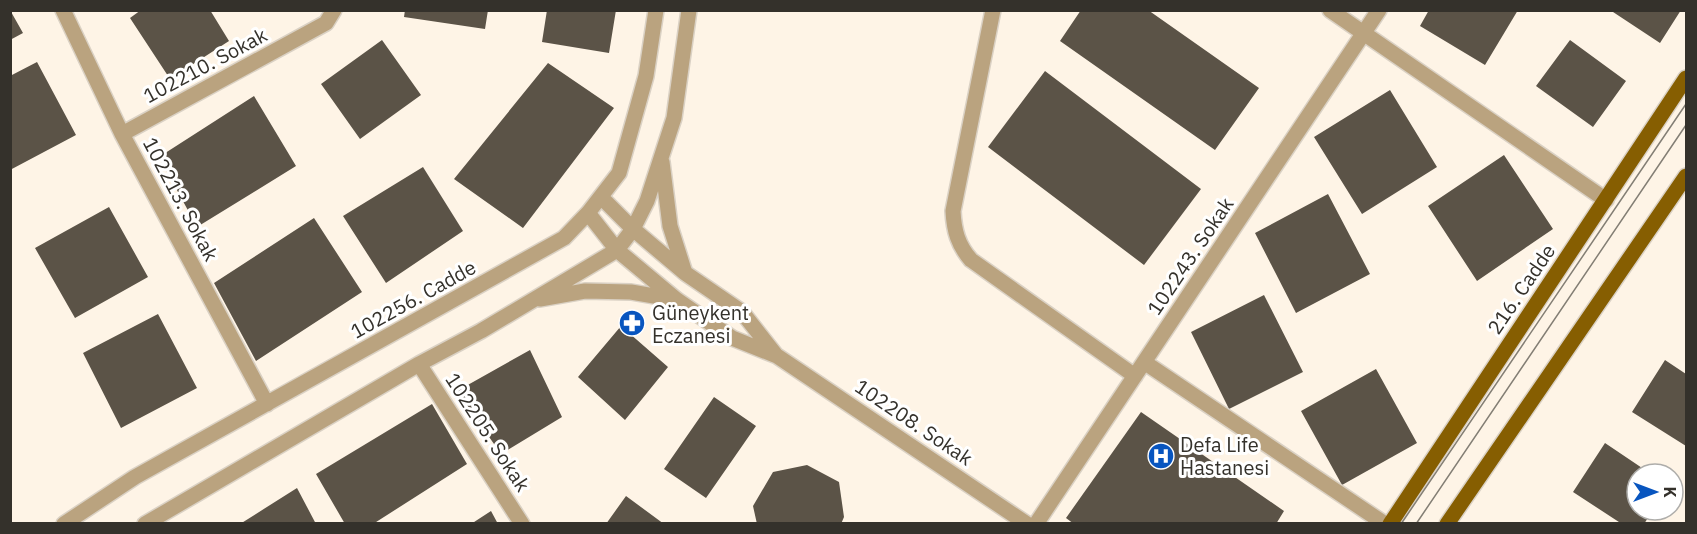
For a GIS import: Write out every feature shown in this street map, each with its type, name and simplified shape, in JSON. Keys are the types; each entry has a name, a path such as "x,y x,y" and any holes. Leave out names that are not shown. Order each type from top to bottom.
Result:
{"main road":[{"name":"216. Cadde","path":"1390,524 1686,78"},
{"path":"1447,524 1686,176"}],"street":[{"name":"102213. Sokak","path":"63,10 123,134 267,404"},
{"name":"102210. Sokak","path":"123,134 326,23 334,10"},
{"name":"102256. Cadde","path":"64,524 135,477 564,238 588,213 619,173 646,76 656,10"},
{"path":"145,524 617,250 633,229 647,201 675,118 688,10"},
{"path":"993,10 953,212 959,244 971,260 1135,376"},
{"path":"1329,10 1606,200"},
{"name":"102243. Sokak","path":"1036,524 1379,10"},
{"path":"661,158 670,226 685,273"},
{"name":"102208. Sokak","path":"601,197 633,229 685,273 742,312 777,356"},
{"name":"102208. Sokak","path":"588,213 617,250 677,300 732,338 777,356 1027,524"},
{"path":"528,301 585,291 631,292 677,300"},
{"path":"1144,362 1385,524"},
{"name":"102205. Sokak","path":"419,364 522,524"}],"building":[{"path":"10,10 23,33 10,40"},
{"path":"141,10 210,10 229,41 170,79 130,18"},
{"path":"405,10 488,10 485,29 404,17"},
{"path":"547,10 616,10 609,53 542,42"},
{"path":"1081,10 1148,10 1259,88 1215,150 1060,41"},
{"path":"1429,10 1518,10 1485,65 1420,26"},
{"path":"1610,10 1681,10 1660,43"},
{"path":"382,40 421,95 360,139 321,84"},
{"path":"1570,40 1626,81 1593,127 1536,86"},
{"path":"37,62 76,135 10,170 10,76"},
{"path":"548,63 614,108 523,228 454,179"},
{"path":"1045,71 1201,189 1144,265 988,147"},
{"path":"1390,90 1437,167 1362,214 1314,137"},
{"path":"254,96 296,166 197,227 159,157"},
{"path":"1504,155 1553,229 1477,281 1428,206"},
{"path":"423,167 463,231 386,283 343,216"},
{"path":"1328,194 1370,274 1296,313 1255,233"},
{"path":"109,207 148,277 75,318 35,248"},
{"path":"314,218 362,292 256,361 214,283"},
{"path":"1264,295 1303,372 1229,409 1191,332"},
{"path":"158,314 197,388 121,428 83,353"},
{"path":"621,326 668,367 625,420 578,377"},
{"path":"530,350 562,417 501,454 457,391"},
{"path":"1665,360 1686,374 1686,446 1632,412"},
{"path":"1376,369 1417,443 1342,485 1301,411"},
{"path":"714,397 756,426 706,498 664,469"},
{"path":"432,404 467,464 373,524 345,524 316,474"},
{"name":"Defa Life Hastanesi","path":"1141,412 1284,511 1276,524 1074,524 1066,518"},
{"path":"1605,443 1633,462 1625,462 1625,522 1645,522 1644,524 1622,524 1573,492"},
{"path":"807,465 839,482 844,517 841,524 757,524 753,506 773,472"},
{"path":"297,488 316,524 240,524"},
{"path":"626,496 664,524 606,524"},
{"path":"491,511 498,524 471,524"}],"tram line":[{"path":"1401,524 1686,104"},
{"path":"1416,524 1686,125"}],"place":[{"name":"Güneykent Eczanesi","path":"632,323"},
{"name":"Defa Life Hastanesi","path":"1161,456"}]}
